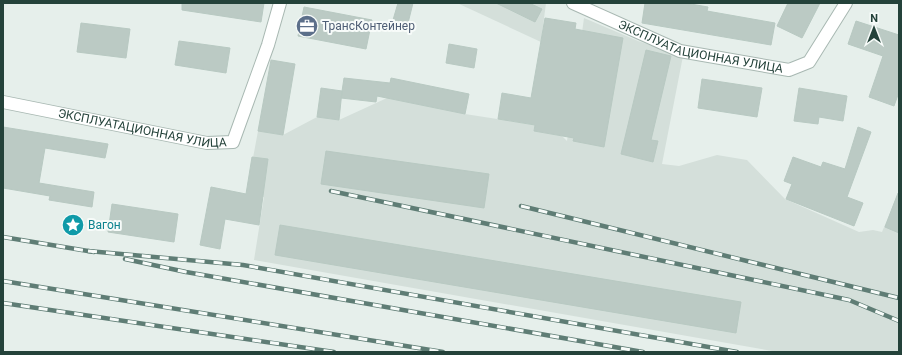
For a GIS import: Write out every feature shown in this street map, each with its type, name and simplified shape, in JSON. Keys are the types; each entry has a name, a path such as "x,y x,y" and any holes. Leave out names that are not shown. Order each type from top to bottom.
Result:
{"street":[{"name":"ЭКСПЛУАТАЦИОННАЯ УЛИЦА","path":"3,102 207,143 233,142 268,45 280,3"},
{"name":"ЭКСПЛУАТАЦИОННАЯ УЛИЦА","path":"573,3 680,51 789,70 809,62 846,3"}],"shaded area":[{"path":"457,3 546,3 541,42"},
{"path":"584,18 638,41 683,56 662,164 679,166 717,155 747,160 785,199 859,232 873,230 882,232 899,191 899,352 778,352 254,260 264,197 261,197 250,174 258,131 283,135 317,117 339,120 387,98 465,114 535,125 534,131 562,136 567,141"}],"building":[{"path":"182,3 264,3 261,22 182,10"},
{"path":"398,3 413,3 408,23 393,20"},
{"path":"496,3 529,3 542,9 535,22"},
{"path":"645,3 685,3 708,7 707,11 775,23 771,45 642,23"},
{"path":"788,3 820,3 802,38 777,26"},
{"path":"304,7 372,20 366,49 298,36"},
{"path":"545,18 576,23 575,29 623,38 604,147 573,141 574,138 534,131 535,125 498,119 502,93 531,98"},
{"path":"856,21 899,35 899,92 894,106 869,97 883,56 848,44"},
{"path":"81,23 130,29 126,58 77,52"},
{"path":"179,41 230,48 226,73 175,65"},
{"path":"449,44 477,49 474,68 446,63"},
{"path":"646,50 671,56 651,140 658,141 653,162 621,154"},
{"path":"271,60 295,64 283,135 258,131"},
{"path":"344,78 390,83 391,78 469,94 465,114 377,96 376,102 341,98"},
{"path":"702,79 762,88 757,117 698,108"},
{"path":"321,88 342,91 339,120 317,117"},
{"path":"799,88 847,96 843,121 819,117 818,124 794,121"},
{"path":"3,127 108,144 105,158 45,148 39,183 94,192 92,207 49,200 50,196 3,188"},
{"path":"858,127 871,132 847,197 863,203 854,226 786,199 792,184 784,181 793,157 821,167 823,162 845,169"},
{"path":"326,151 489,174 484,208 321,184"},
{"path":"252,157 268,159 259,225 225,219 220,249 200,245 211,187 246,194"},
{"path":"899,193 899,233 885,227"},
{"path":"112,204 178,214 174,242 108,232"},
{"path":"280,225 741,302 736,333 275,255"}],"railway":[{"path":"331,191 849,300 899,321"},
{"path":"521,206 899,298"},
{"path":"3,237 94,252"},
{"path":"88,251 243,265 737,352"},
{"path":"125,259 186,272 643,352"},
{"path":"3,281 443,352"},
{"path":"3,303 334,352"}],"place":[{"name":"ТрансКонтейнер","path":"307,26"},
{"name":"Вагон","path":"73,225"}]}
